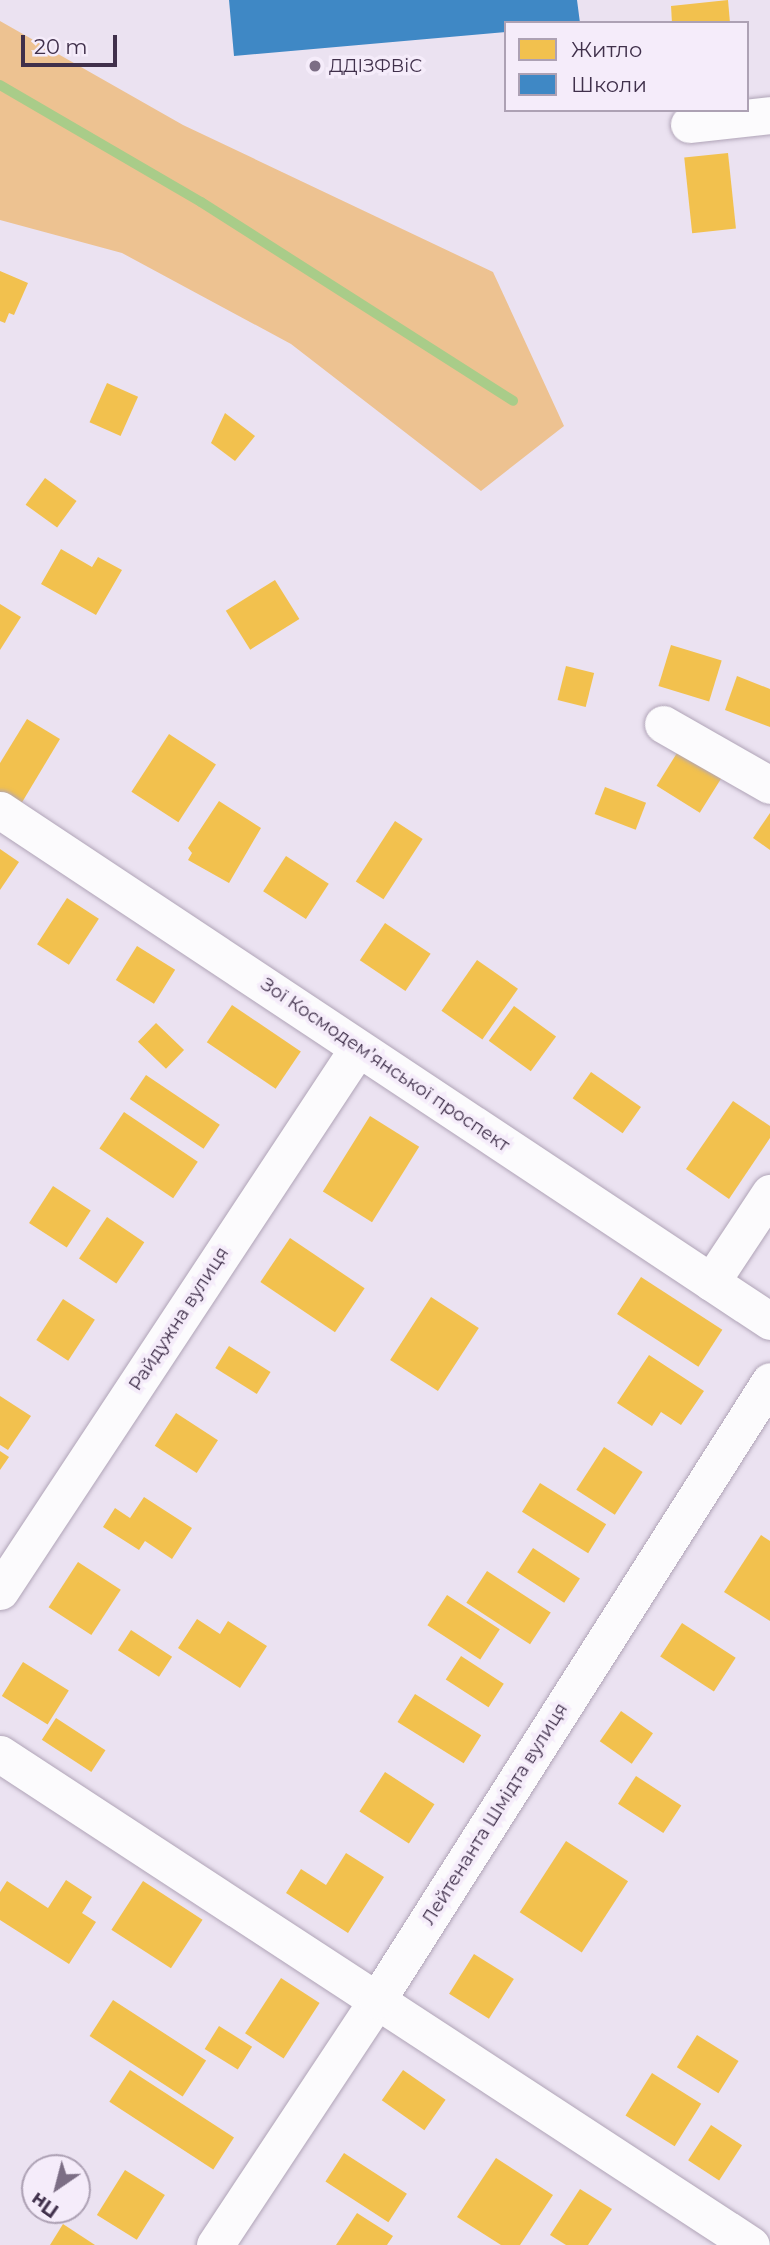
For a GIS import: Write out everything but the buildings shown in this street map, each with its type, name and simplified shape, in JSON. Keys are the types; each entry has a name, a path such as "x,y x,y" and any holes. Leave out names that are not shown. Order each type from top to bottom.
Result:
{"street":[{"path":"689,124 770,115"},
{"path":"663,724 770,785"},
{"name":"Зої Космодем’янської проспект","path":"0,810 770,1321"},
{"name":"Райдужна вулиця","path":"0,1591 358,1048"},
{"path":"710,1282 770,1193"},
{"name":"Лейтенанта Шмідта вулиця","path":"215,2245 377,2000 770,1381"},
{"path":"0,1754 751,2245"}],"shaded area":[{"path":"0,21 183,125 493,272 564,426 481,491 291,344 122,253 0,220"}],"waterway":[{"path":"0,85 201,202 513,401"}],"place":[{"name":"ДДІЗФВіС","path":"315,66"}]}
